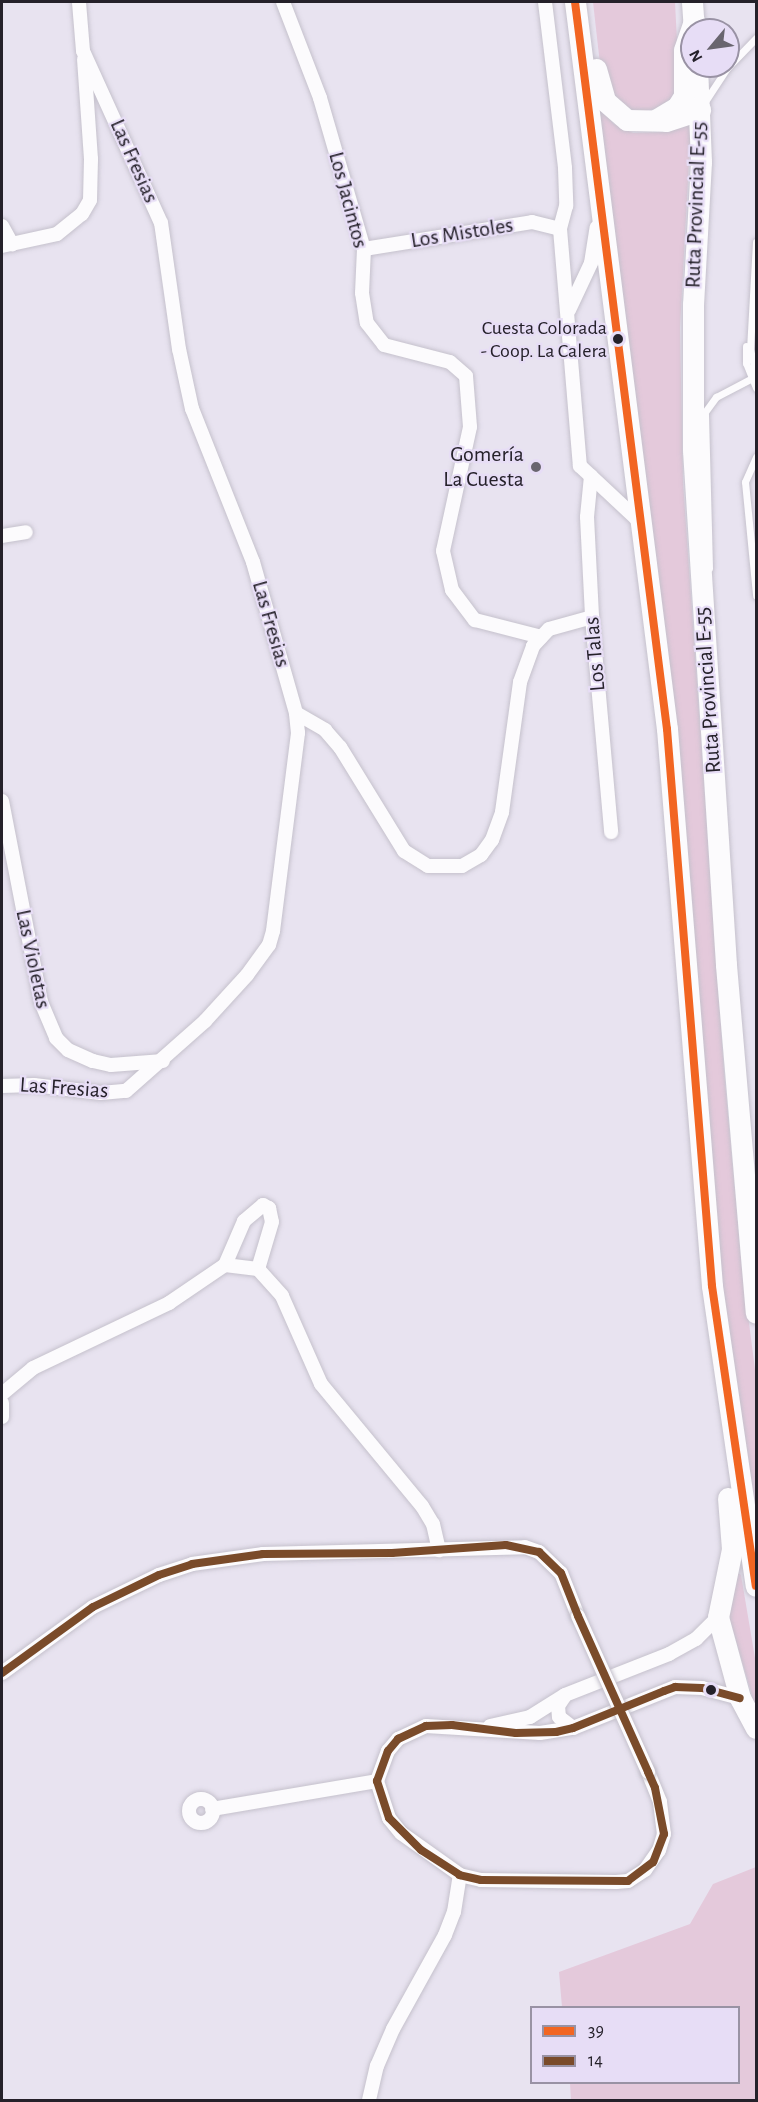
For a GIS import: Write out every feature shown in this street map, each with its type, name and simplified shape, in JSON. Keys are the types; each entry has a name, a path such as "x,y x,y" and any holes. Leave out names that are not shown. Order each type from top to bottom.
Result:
{"main road":[{"name":"Ruta Provincial E-55","path":"575,2 639,521 668,729 712,1286 756,1586"},
{"path":"654,121 681,102 686,87 684,50 694,17"},
{"path":"578,28 594,54 600,92 610,108 627,120 679,119 700,110"},
{"name":"Ruta Provincial E-55","path":"698,78 700,110 691,375 701,603 726,965 756,1313"},
{"path":"712,1286 707,1355 732,1549 718,1617 740,1698 756,1728"}],"street":[{"name":"Las Fresias","path":"2,1086 34,1085 112,1093 139,1083 219,1006 268,945 298,733 296,712 253,562 192,409 179,349 161,223 83,51 79,2"},
{"name":"Los Jacintos","path":"283,2 320,98 364,249 364,310 373,333 395,350 450,362 466,376 470,427 443,551 452,591 475,620 541,636"},
{"path":"545,2 565,168 566,206 560,229 580,466 639,521"},
{"path":"2,226 7,245 57,234 82,214 90,200 92,167 83,51"},
{"path":"567,319 572,296 591,263 600,195"},
{"name":"Los Mistoles","path":"364,249 532,222 560,229"},
{"name":"Los Talas","path":"591,476 587,517 592,617 611,832"},
{"path":"2,536 26,532"},
{"path":"296,712 325,730 340,747 404,851 428,866 462,866 481,855 497,827 520,682 541,636 572,620 592,617"},
{"name":"Las Violetas","path":"2,801 41,1002 56,1038 68,1050 93,1061 119,1065 163,1061"},
{"path":"2,1394 33,1368 169,1303 225,1265 244,1221 263,1204 269,1208 272,1222 258,1269"},
{"path":"225,1265 258,1269 282,1296 321,1384 422,1506 433,1524 439,1550"},
{"path":"2,1403 2,1417"},
{"path":"2,1673 93,1607 159,1575 192,1564 263,1554 439,1550 506,1545 539,1552 561,1573 578,1616 648,1772 660,1802 664,1834 653,1862 639,1876 616,1882 481,1880 460,1875 401,1833 389,1818 377,1781 388,1751 411,1731 452,1725 540,1733 573,1728 675,1688 702,1688 740,1698"},
{"path":"478,1728 530,1717 565,1695 687,1645 718,1617"},
{"path":"565,1695 558,1706 559,1717 573,1728"},
{"path":"212,1809 377,1781"},
{"path":"369,2100 393,2029 448,1927 460,1875"}],"lane":[{"path":"700,110 727,68 756,38"},
{"path":"756,242 750,332 751,360 756,388"},
{"path":"750,332 745,354 753,375"},
{"path":"750,332 756,347"},
{"path":"701,603 711,556 703,422 708,405 716,397 753,375"},
{"path":"756,457 745,482 756,595"}],"shaded area":[{"path":"593,2 675,2 679,80 672,98 655,109 637,113 617,103 600,64"},
{"path":"598,108 614,124 633,133 667,132 691,124 680,328 683,482 724,1071 742,1269 756,1377 756,1538 722,1293"},
{"path":"737,1572 741,1575 756,1664 756,1709 729,1617"},
{"path":"756,1867 756,2100 571,2100 570,2084 740,2084 740,2006 562,2006 559,1972 690,1924 713,1884"}],"transit line":[{"name":"39","path":"575,2 667,729 712,1286 756,1586"},
{"name":"14","path":"2,1673 93,1607 159,1575 192,1564 263,1554 392,1553 506,1545 539,1552 561,1573 578,1616 648,1772 655,1788 664,1834 653,1862 628,1881 481,1880 460,1875 421,1850 389,1818 377,1781 388,1751 398,1739 426,1726 452,1725 516,1733 556,1732 573,1728 664,1691 675,1687 702,1688 740,1698"}],"place":[{"name":"Cuesta Colorada - Coop. La Calera","path":"618,339"},
{"name":"Gomería La Cuesta","path":"536,467"}]}
